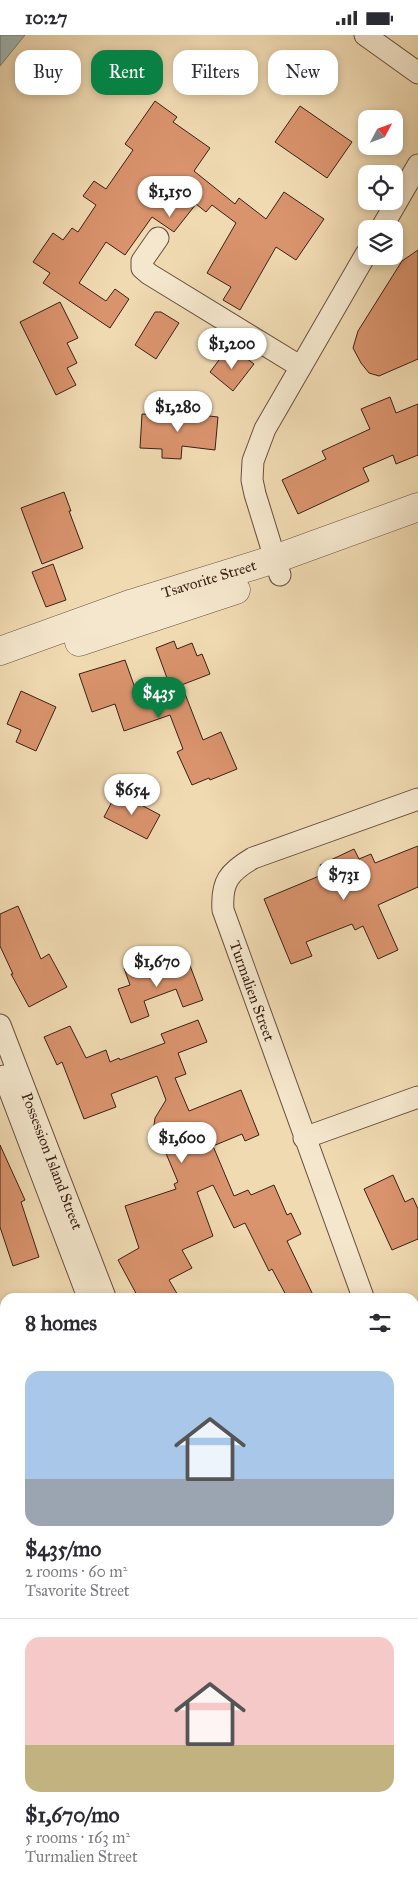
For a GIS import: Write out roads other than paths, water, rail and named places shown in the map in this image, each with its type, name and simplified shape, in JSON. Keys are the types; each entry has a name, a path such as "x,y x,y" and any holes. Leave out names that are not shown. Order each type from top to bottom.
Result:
{"street":[{"path":"365,35 418,73"},
{"path":"386,220 418,165"},
{"path":"158,238 142,261 142,268 148,274 301,367"},
{"path":"277,567 255,495 252,480 253,461 265,429 360,265"},
{"name":"Tsavorite Street","path":"0,651 133,603 277,567 418,507"},
{"name":"Tsavorite Street","path":"0,666 277,567 418,524"},
{"name":"Turmalien Street","path":"362,1293 304,1139 223,910 224,887 233,872 253,859 418,799"},
{"name":"Possession Island Street","path":"0,1025 103,1293"},
{"name":"Possession Island Street","path":"0,1066 86,1293"},
{"path":"304,1139 418,1097"}],"water":[{"path":"0,35 25,35 0,66"}]}
